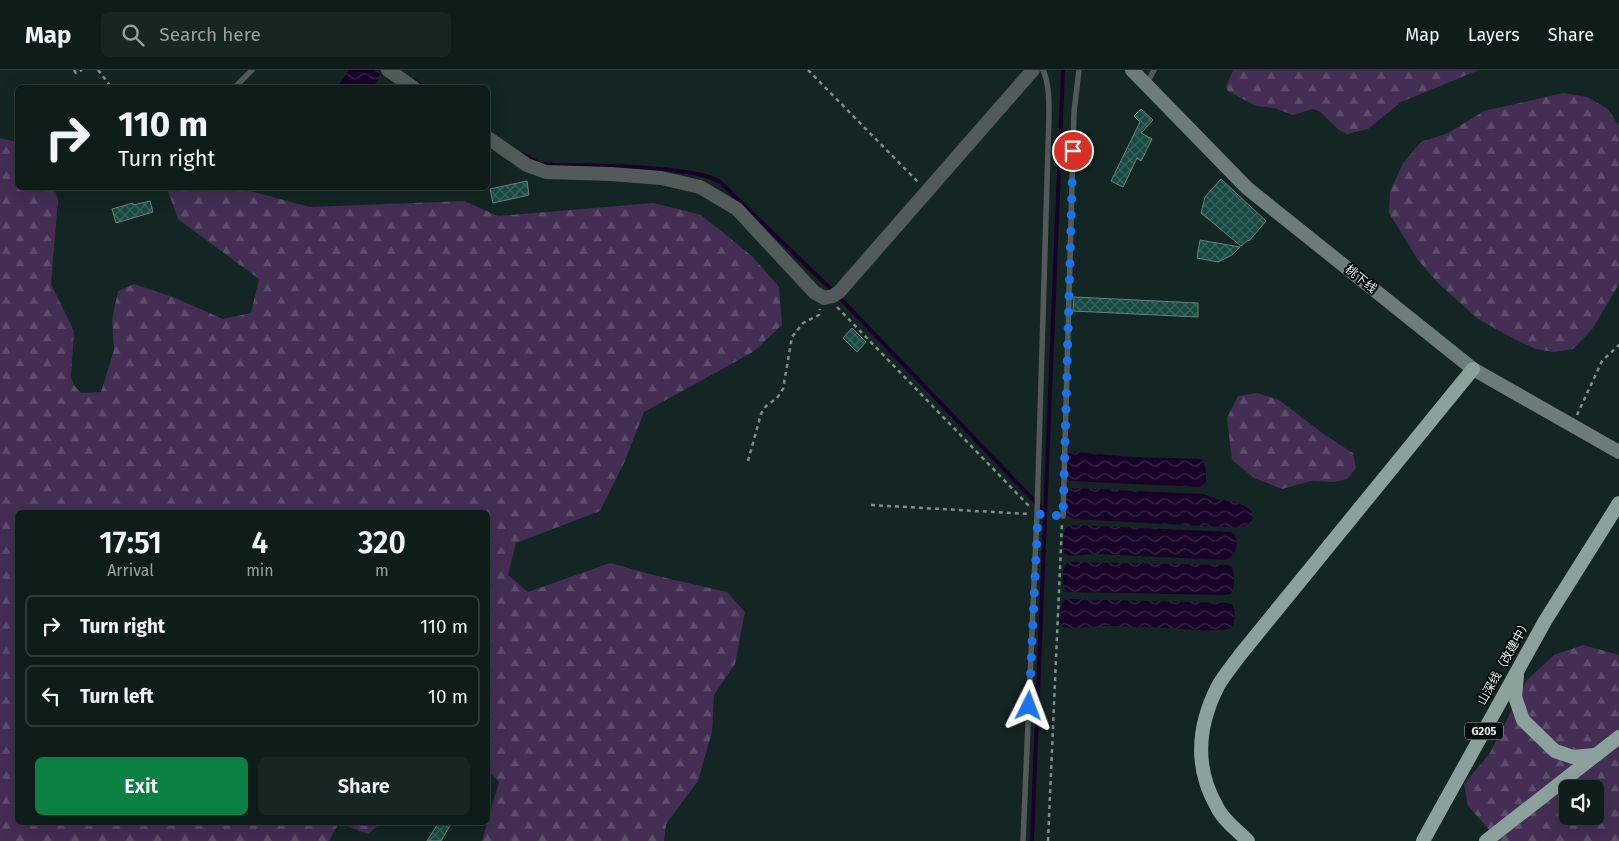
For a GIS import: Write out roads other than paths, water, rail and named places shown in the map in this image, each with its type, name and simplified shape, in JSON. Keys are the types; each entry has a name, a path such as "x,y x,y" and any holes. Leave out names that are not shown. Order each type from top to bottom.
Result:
{"highway":[{"path":"1248,841 1217,809 1204,779 1200,747 1204,720 1218,685 1240,655 1473,369"},
{"name":"山深线（改建中）","path":"1423,841 1545,620 1619,503"},
{"path":"1518,668 1515,697 1523,720 1555,751 1573,757 1596,754"},
{"path":"1486,841 1619,737"}],"main road":[{"name":"桃下线","path":"1132,70 1247,188 1473,369 1619,452"}],"street":[{"path":"388,70 410,85"},
{"path":"490,139 527,165 546,172 661,178 700,187 737,209 814,292 824,298 840,292 1033,70"}],"lane":[{"path":"237,85 252,70"},
{"path":"1023,841 1038,514 1049,116 1049,97 1043,70"},
{"path":"1063,516 1074,112 1079,70"},
{"path":"1146,84 1154,70"}],"water":[{"path":"349,70 374,70 381,75 374,85 338,85"},
{"path":"1076,452 1132,457 1202,459 1206,469 1206,482 1200,487 1069,481 1067,477 1067,455"},
{"path":"1068,489 1202,494 1246,506 1252,515 1252,521 1239,528 1073,519 1066,515 1066,495"},
{"path":"1073,525 1231,532 1235,535 1237,543 1236,550 1232,556 1225,560 1096,554 1069,556 1064,553 1063,538 1065,529"},
{"path":"1069,562 1228,565 1233,570 1234,584 1231,594 1225,595 1068,592 1065,590 1062,577 1066,564"},
{"path":"1064,600 1225,603 1232,604 1235,619 1231,628 1212,630 1113,626 1069,628 1061,626 1060,620"}],"waterway":[{"path":"1032,841 1063,70"},
{"path":"414,80 421,85"},
{"path":"522,154 541,164 671,170 714,179 720,182 834,292"},
{"path":"839,297 1045,512"}]}
